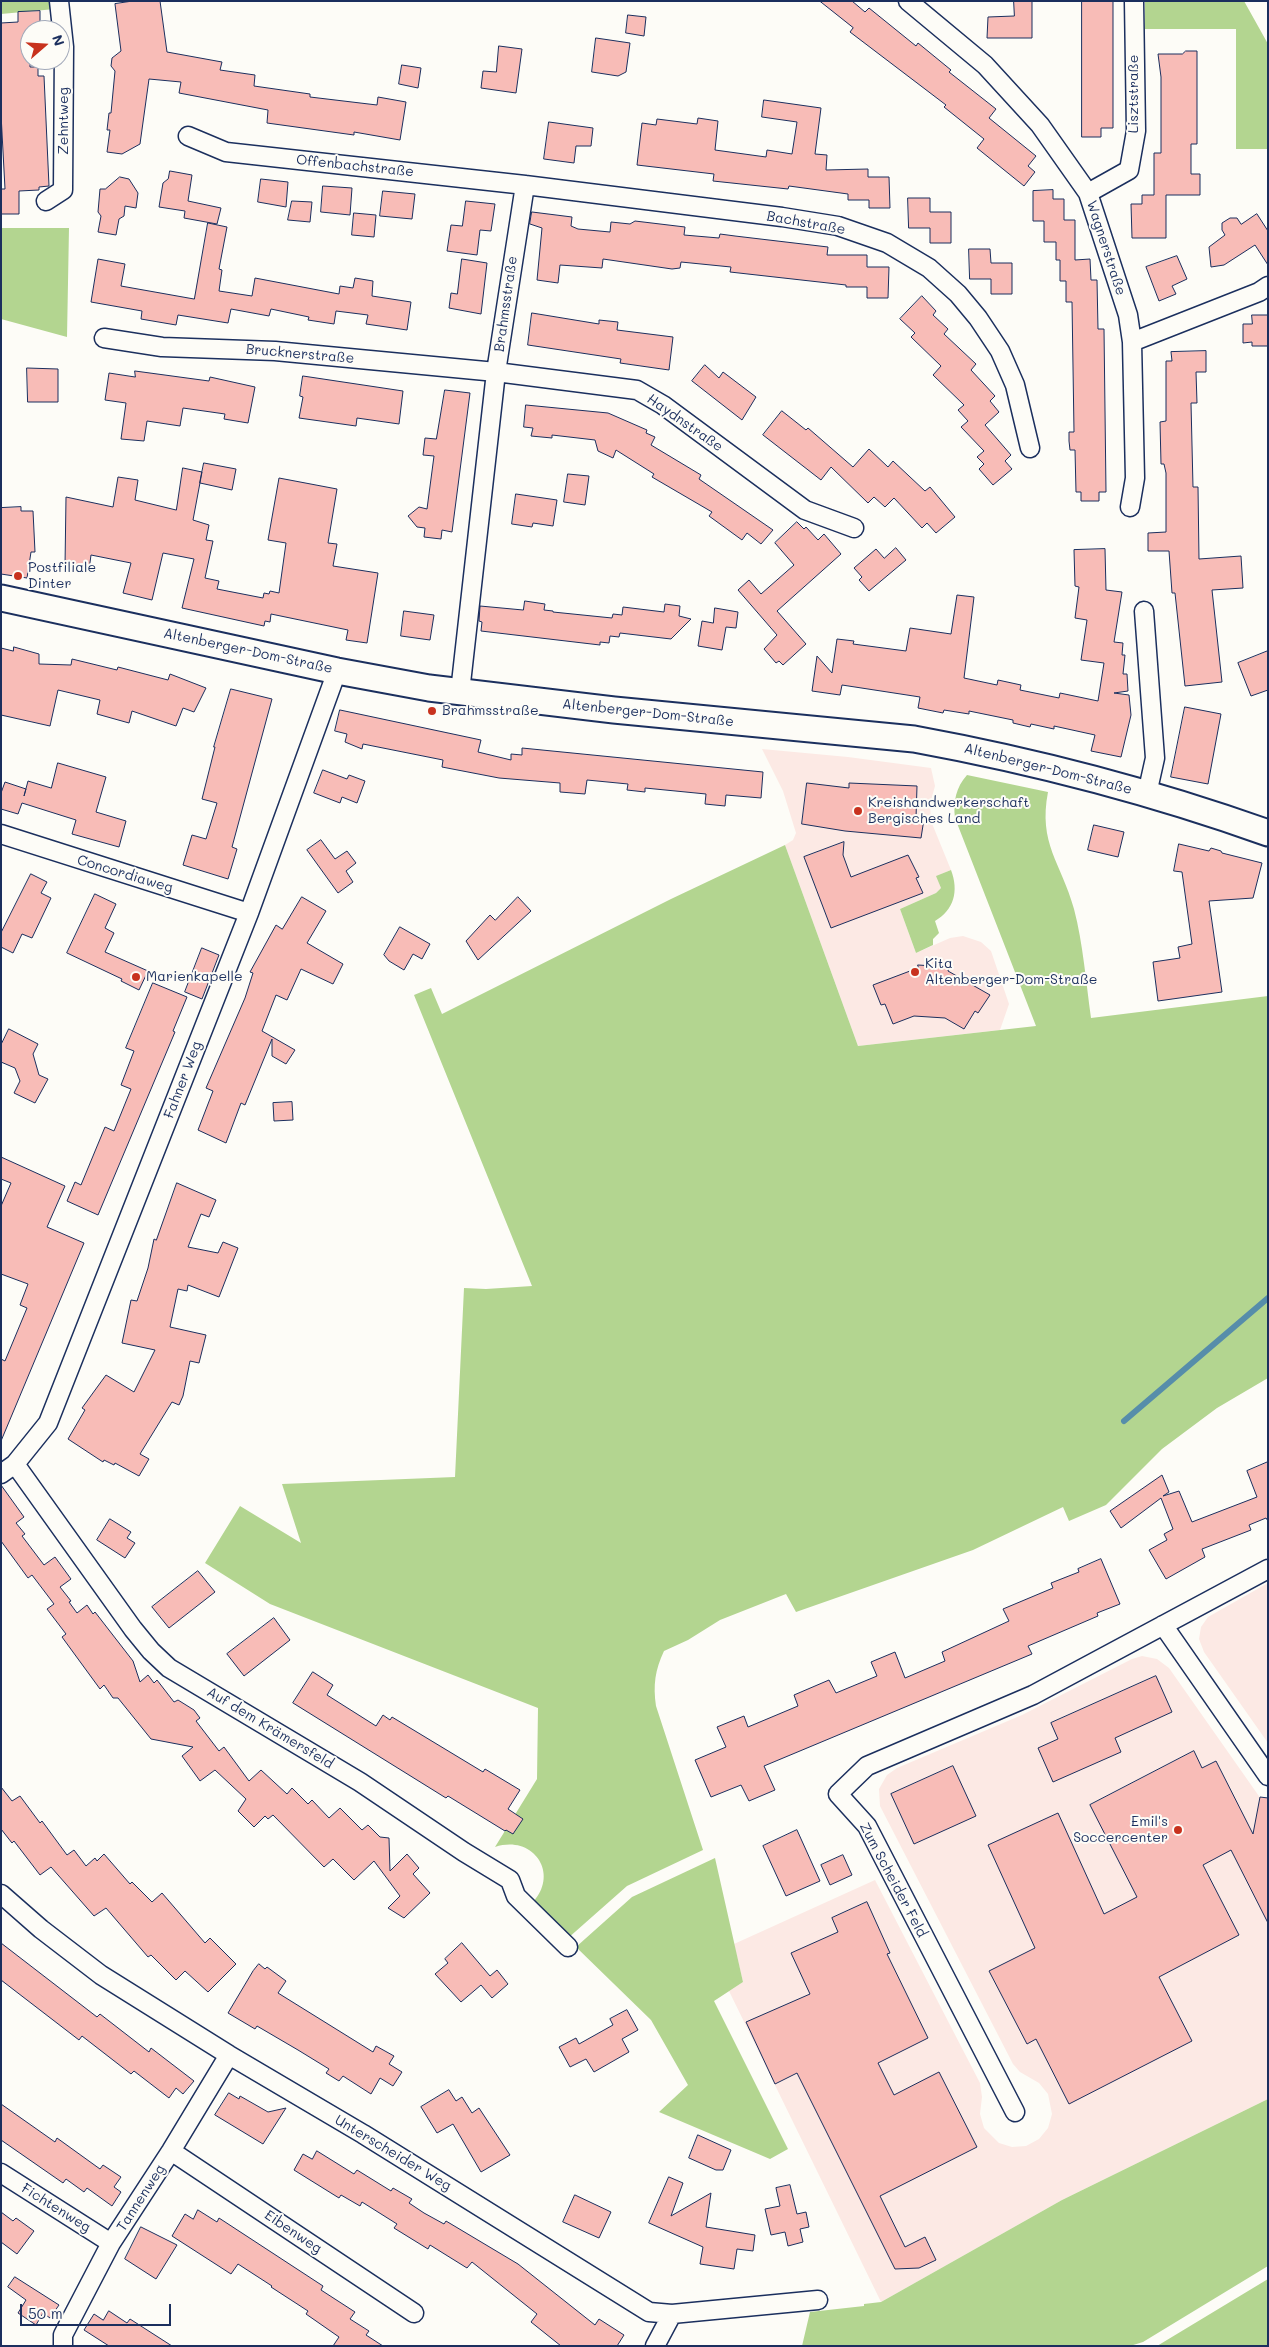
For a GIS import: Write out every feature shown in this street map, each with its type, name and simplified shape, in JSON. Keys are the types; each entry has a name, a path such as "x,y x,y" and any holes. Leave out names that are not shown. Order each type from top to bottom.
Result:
{"main road":[{"name":"Altenberger-Dom-Straße","path":"1,598 337,671 460,692 614,710 914,739 1016,760 1147,794 1268,833"}],"street":[{"name":"Zehntweg","path":"46,201 63,190 64,47 59,1"},
{"name":"Wagnerstraße","path":"908,1 985,65 1040,125 1088,193 1128,315 1132,342 1135,478 1130,507"},
{"name":"Lisztstraße","path":"1088,193 1128,170 1136,131 1134,1"},
{"name":"Offenbachstraße","path":"188,136 226,152 525,185"},
{"name":"Brahmsstraße","path":"460,692 496,372 525,185"},
{"name":"Bachstraße","path":"525,185 782,216 838,226 887,243 929,268 958,294 978,318 1000,351 1015,385 1030,448"},
{"path":"1132,342 1259,292 1268,286"},
{"name":"Brucknerstraße","path":"104,338 162,347 275,350 496,372"},
{"name":"Haydnstraße","path":"496,372 637,390 662,404 805,510 854,528"},
{"name":"Altenberger-Dom-Straße","path":"1144,611 1155,758 1147,794"},
{"name":"Fahner Weg","path":"8,1469 48,1423 249,913 337,671"},
{"name":"Concordiaweg","path":"1,834 249,913"},
{"name":"Auf dem Krämersfeld","path":"8,1469 133,1629 151,1651 169,1668 360,1782 464,1852 510,1880 516,1896 568,1947"},
{"name":"Zum Scheider Feld","path":"1015,2112 867,1826 838,1794 866,1766 1033,1695 1268,1569"},
{"path":"1163,1625 1268,1776"},
{"name":"Unterscheider Weg","path":"1,1894 41,1929 101,1975 229,2055 363,2134 650,2312 672,2314 818,2300"},
{"name":"Tannenweg","path":"63,2346 63,2335 111,2243 171,2151 229,2055"},
{"name":"Eibenweg","path":"171,2151 414,2313"},
{"name":"Fichtenweg","path":"1,2173 111,2243"},
{"path":"655,2346 672,2314"}],"shaded area":[{"path":"762,749 848,757 931,768 935,786 930,804 931,821 951,870 937,876 941,888 936,893 900,909 916,953 950,938 963,936 981,942 991,951 1009,1004 1000,1030 858,1046 785,845 793,840 796,833 783,791"},
{"path":"1268,1583 1268,1743 1204,1652 1199,1639 1201,1627 1208,1617"},
{"path":"1142,1656 1157,1659 1169,1668 1268,1809 1268,2099 1062,2200 881,2302 729,1991 743,1982 734,1944 875,1880 980,2083 982,2097 980,2114 984,2128 999,2143 1012,2147 1026,2146 1039,2139 1048,2128 1052,2114 1048,2094 1039,2083 1020,2072 1013,2064 880,1806 879,1789 887,1775 897,1768 1022,1715 1132,1659"}],"green space":[{"path":"1,1 54,1 55,9 1,14"},
{"path":"1145,1 1244,1 1268,44 1268,149 1236,149 1236,29 1145,29"},
{"path":"1,228 69,228 67,337 1,319"},
{"path":"967,775 1048,792 1046,826 1048,839 1074,909 1082,949 1091,1018 1268,996 1268,1378 1217,1408 1162,1449 1106,1505 1069,1521 1063,1507 973,1550 796,1612 786,1594 720,1620 688,1640 664,1651 656,1678 656,1706 703,1850 627,1886 567,1939 531,1904 540,1893 544,1881 543,1870 539,1860 521,1846 495,1847 537,1779 538,1708 270,1604 205,1563 240,1506 301,1543 282,1484 455,1477 464,1288 486,1289 532,1286 414,995 431,988 442,1014 671,899 785,845 858,1046 1036,1026 955,818 954,806 956,795"},
{"path":"951,870 955,885 951,906 935,921 939,933 933,939 933,945 916,953 900,909 936,893 941,888 936,876"},
{"path":"715,1858 743,1982 714,2001 788,2149 770,2159 659,2112 688,2085 651,2020 576,1947 632,1897"},
{"path":"1268,2099 1268,2266 1143,2342 1130,2346 802,2346 810,2312 864,2306 864,2304 881,2302 1062,2200"},
{"path":"1268,2279 1268,2346 1157,2346"}],"building":[{"path":"133,1 160,1 167,52 222,62 220,70 255,75 254,86 310,94 310,97 377,105 378,97 406,102 400,140 354,132 354,135 267,123 268,110 179,93 181,82 149,79 140,144 122,154 107,152 110,130 107,130 109,113 111,113 115,71 111,66 112,58 121,51 115,4"},
{"path":"820,1 852,1 865,12 869,8 916,46 918,43 951,70 949,72 996,109 989,118 1036,156 1028,166 1035,172 1024,186 977,148 984,139 944,107 946,105 850,32 853,28"},
{"path":"1014,1 1032,1 1032,38 987,38 988,17 1014,16"},
{"path":"1082,1 1113,1 1113,128 1101,128 1101,137 1082,137"},
{"path":"40,11 40,20 20,20 20,70 38,70 38,76 44,76 49,186 39,187 39,190 19,191 19,214 1,214 1,189 5,189 1,114 1,23 18,22 18,12"},
{"path":"628,15 646,17 644,36 626,33"},
{"path":"596,38 630,43 626,72 618,76 592,72"},
{"path":"499,46 522,49 516,93 481,88 483,71 496,72"},
{"path":"1186,51 1197,51 1197,144 1191,144 1191,174 1200,174 1200,195 1166,195 1166,238 1132,238 1131,204 1142,204 1142,195 1154,195 1154,153 1161,153 1161,77 1158,54 1182,54"},
{"path":"402,65 421,68 418,88 399,84"},
{"path":"764,100 821,108 815,154 827,155 826,170 868,169 868,177 889,177 890,208 869,208 869,200 848,200 848,194 789,186 788,189 713,181 714,174 637,165 642,123 656,125 657,119 697,124 698,118 718,121 715,150 766,157 767,150 792,154 797,122 762,117"},
{"path":"549,122 593,128 591,146 576,146 574,163 544,159"},
{"path":"170,171 192,175 188,201 221,208 217,224 184,218 185,211 159,207 163,183 168,179"},
{"path":"120,177 129,179 138,193 136,208 125,206 124,216 119,219 116,235 98,232 101,216 98,212 100,189 105,189"},
{"path":"261,179 288,182 286,207 258,202"},
{"path":"323,186 352,188 350,215 321,212"},
{"path":"1053,190 1053,199 1064,199 1064,220 1075,220 1075,260 1090,259 1091,280 1097,280 1098,329 1104,329 1106,492 1099,492 1099,501 1081,501 1081,492 1076,492 1075,450 1070,450 1069,441 1069,432 1074,432 1072,302 1066,302 1066,281 1060,281 1060,260 1056,260 1056,242 1044,242 1044,221 1033,221 1033,191"},
{"path":"383,191 415,194 412,219 380,216"},
{"path":"908,198 930,198 930,212 951,212 951,243 930,243 930,228 909,228"},
{"path":"292,201 312,202 310,222 288,220"},
{"path":"466,201 495,204 491,231 480,230 477,255 447,251 451,225 462,226"},
{"path":"532,212 572,217 571,226 578,229 610,232 611,222 630,224 635,221 685,227 684,235 719,238 720,234 828,247 827,255 867,255 867,267 889,267 888,298 867,298 867,287 846,287 846,285 730,272 731,267 681,262 680,268 672,269 603,259 602,268 560,265 558,283 537,280 542,228 530,224"},
{"path":"354,213 376,215 374,237 352,235"},
{"path":"1257,214 1268,231 1268,265 1255,245 1224,265 1211,267 1209,247 1225,235 1222,230 1222,223 1230,218 1237,218 1241,224"},
{"path":"208,223 227,227 219,269 222,270 219,291 252,296 255,278 339,294 340,286 353,288 355,278 373,281 372,296 411,302 407,330 366,324 368,315 336,311 334,324 308,320 309,317 271,309 269,316 231,309 228,323 178,315 176,325 141,319 142,311 91,302 98,259 125,264 121,286 194,299"},
{"path":"969,249 990,249 991,263 1012,263 1012,294 991,294 991,279 970,279"},
{"path":"1177,256 1187,279 1172,286 1176,294 1159,301 1146,267"},
{"path":"462,259 487,263 481,314 449,308 451,293 457,294"},
{"path":"922,296 936,311 933,315 948,329 944,334 976,364 971,370 995,396 990,401 999,412 985,425 1011,455 1005,461 1012,469 993,485 979,469 984,464 977,457 984,451 961,427 968,421 958,410 964,405 933,375 941,366 911,337 915,333 900,319"},
{"path":"532,313 599,324 599,320 618,322 617,330 673,337 669,370 620,363 621,359 528,345"},
{"path":"1252,315 1268,315 1268,346 1252,346 1252,342 1243,343 1243,324 1252,324"},
{"path":"1206,351 1206,372 1196,372 1197,403 1191,403 1193,487 1198,487 1199,559 1241,556 1243,588 1212,590 1222,682 1185,686 1175,593 1172,593 1169,551 1148,551 1148,533 1166,532 1166,473 1164,464 1161,464 1160,422 1166,421 1166,361 1172,361 1171,352"},
{"path":"705,365 719,378 723,372 756,397 742,420 692,381"},
{"path":"27,368 58,369 58,402 28,402"},
{"path":"135,371 209,381 210,377 255,387 248,423 224,419 225,414 183,408 180,426 147,421 144,441 121,439 126,403 105,400 109,373 135,377"},
{"path":"303,376 403,391 399,424 357,418 356,426 299,418 303,397 300,396"},
{"path":"445,390 470,393 452,532 442,530 441,539 424,537 425,528 417,527 408,516 419,507 427,509 434,456 423,455 425,438 436,439"},
{"path":"526,405 608,413 647,430 646,433 655,437 651,445 701,475 699,479 773,530 761,544 747,533 742,540 709,516 712,512 652,477 654,474 616,450 613,458 598,451 595,440 552,435 552,438 531,436 533,428 524,427"},
{"path":"782,411 806,430 808,428 853,467 869,449 888,467 893,461 925,491 930,487 955,517 936,533 927,523 922,528 894,498 885,507 874,497 868,503 831,467 821,480 763,435"},
{"path":"204,463 236,469 232,490 200,483"},
{"path":"183,468 202,472 193,520 209,525 206,540 213,541 205,578 219,581 217,589 263,598 264,593 269,594 270,591 279,593 286,543 268,540 279,478 337,489 328,543 337,544 333,566 378,573 367,643 346,640 348,630 271,614 270,622 265,621 264,626 182,608 194,559 163,553 152,600 123,593 131,563 91,555 89,570 65,566 66,497 113,507 118,477 138,480 135,500 176,510"},
{"path":"568,474 589,476 585,505 564,502"},
{"path":"516,494 557,500 553,526 533,523 532,527 512,524"},
{"path":"21,507 21,511 33,511 35,552 31,552 27,578 1,574 1,508"},
{"path":"797,522 804,529 806,527 818,540 824,534 841,554 777,611 806,644 783,665 779,661 776,663 764,649 777,635 738,590 749,580 761,594 794,565 775,543"},
{"path":"896,548 906,560 869,591 859,580 862,577 854,568 876,549 884,558"},
{"path":"1105,549 1106,590 1122,592 1114,642 1123,643 1122,655 1125,655 1123,674 1127,674 1128,691 1114,693 1129,695 1131,715 1121,757 1091,751 1095,735 1054,726 1054,729 1031,724 1030,727 1013,723 1013,720 969,711 969,714 944,710 943,713 918,708 920,697 842,685 840,695 812,691 817,656 832,673 837,639 854,641 853,644 906,651 910,628 951,634 957,595 974,597 964,678 997,685 998,680 1021,685 1020,690 1059,698 1060,693 1098,701 1104,663 1081,660 1087,620 1075,618 1079,587 1075,586 1074,550"},
{"path":"525,601 545,604 544,610 553,612 612,618 613,614 622,615 623,607 664,612 665,604 680,606 679,616 691,619 671,639 620,633 619,637 610,636 609,643 600,642 600,645 481,631 482,622 479,621 480,606 523,610"},
{"path":"715,608 738,612 736,628 726,627 722,650 698,646 702,621 713,623"},
{"path":"404,611 434,615 430,640 401,636"},
{"path":"14,647 39,654 39,664 71,665 72,659 117,670 118,667 168,680 170,674 206,688 194,712 183,708 176,726 132,711 129,723 97,714 100,700 58,690 50,726 1,715 1,648 13,651"},
{"path":"1268,651 1268,690 1251,696 1238,663"},
{"path":"231,689 272,699 232,847 237,849 228,879 183,865 192,835 206,839 217,803 202,799 214,747"},
{"path":"1185,707 1221,714 1208,784 1171,777"},
{"path":"340,710 481,740 478,752 511,760 511,754 522,755 522,748 763,772 761,798 726,795 725,806 705,804 706,794 645,788 645,792 627,790 628,784 587,780 585,794 560,792 560,783 499,778 442,767 443,760 363,744 362,749 345,742 347,734 335,731"},
{"path":"58,763 106,777 96,812 126,821 119,847 72,834 76,820 22,803 18,814 1,809 1,793 5,782 26,789 28,781 51,788"},
{"path":"323,770 347,779 349,775 365,781 357,803 342,797 340,803 314,793"},
{"name":"Kreishandwerkerschaft Bergisches Land","path":"807,783 849,788 849,783 917,786 916,818 924,819 921,838 845,831 802,824"},
{"path":"1094,825 1124,832 1118,857 1088,850"},
{"path":"321,840 335,859 347,851 356,863 346,871 353,882 338,893 307,850"},
{"path":"844,842 843,855 851,877 908,855 919,877 916,878 923,893 831,928 804,857"},
{"path":"1179,844 1209,851 1211,848 1222,853 1262,863 1253,898 1209,901 1222,992 1158,1001 1153,962 1180,958 1178,947 1192,944 1182,872 1174,871"},
{"path":"31,874 47,882 41,893 51,898 32,938 22,934 13,953 1,947 1,933"},
{"path":"95,894 116,904 105,928 114,933 105,952 148,971 139,990 121,981 122,979 67,953"},
{"path":"302,897 326,911 307,943 343,964 333,984 301,969 287,1000 276,995 262,1031 295,1050 286,1064 272,1056 272,1039 245,1105 241,1103 226,1143 198,1130 213,1091 206,1088 245,998 253,973 250,972 276,925 282,929"},
{"path":"518,897 531,911 478,960 466,941 490,915 495,920"},
{"path":"400,927 430,944 422,959 413,954 404,970 389,961 384,955"},
{"path":"202,948 219,955 202,999 185,992"},
{"path":"918,965 949,967 948,971 990,995 978,1013 975,1011 964,1029 945,1018 914,1016 893,1024 885,1004 881,1005 873,985 918,968"},
{"path":"153,983 187,997 173,1031 175,1032 98,1215 67,1201 75,1182 81,1185 105,1127 114,1131 131,1089 121,1085 134,1051 126,1048"},
{"path":"9,1029 38,1044 33,1054 39,1075 48,1079 35,1103 14,1093 20,1081 15,1068 1,1062 1,1045"},
{"path":"292,1102 293,1120 274,1121 273,1103"},
{"path":"1,1157 65,1186 47,1227 84,1243 1,1441 1,1359 5,1361 27,1308 20,1305 28,1284 1,1274 1,1206 11,1183 1,1179"},
{"path":"177,1183 216,1200 209,1217 201,1214 188,1247 218,1253 223,1242 238,1248 219,1297 188,1285 187,1291 178,1289 170,1327 206,1335 199,1363 190,1361 183,1396 179,1405 172,1402 140,1454 149,1459 139,1476 115,1463 114,1465 104,1460 103,1462 68,1439 85,1410 82,1408 106,1375 134,1392 155,1350 122,1343 131,1300 137,1301 148,1268 154,1239 156,1240"},
{"path":"1268,1462 1268,1521 1266,1518 1249,1525 1251,1530 1202,1549 1205,1557 1166,1579 1149,1550 1167,1540 1164,1534 1173,1529 1161,1498 1121,1528 1110,1511 1162,1475 1169,1492 1163,1496 1179,1491 1192,1522 1257,1497 1247,1471"},
{"path":"1,1485 24,1517 16,1523 25,1534 22,1536 44,1565 55,1557 71,1579 60,1587 71,1601 69,1602 77,1613 87,1605 93,1614 95,1612 133,1661 140,1682 148,1675 154,1683 157,1680 174,1702 178,1700 194,1710 200,1718 196,1721 219,1751 224,1747 249,1781 261,1770 287,1794 292,1788 308,1804 312,1800 329,1818 340,1808 362,1830 368,1825 380,1837 389,1838 390,1871 407,1854 419,1868 413,1874 430,1893 404,1918 388,1908 400,1896 374,1861 354,1880 333,1859 324,1867 273,1815 268,1819 265,1816 254,1827 238,1811 246,1799 215,1770 200,1781 182,1756 193,1747 151,1739 118,1698 113,1698 104,1685 100,1689 62,1637 66,1634 47,1609 54,1604 32,1575 28,1578 1,1541"},
{"path":"110,1519 131,1532 127,1538 135,1543 125,1558 97,1540"},
{"path":"1101,1559 1120,1604 1097,1613 1098,1616 1028,1646 1032,1654 764,1766 775,1790 749,1801 741,1785 711,1797 695,1760 726,1747 717,1727 744,1716 748,1727 798,1706 794,1695 829,1680 836,1693 877,1676 871,1662 895,1652 905,1678 945,1661 942,1652 1009,1621 1003,1609 1053,1588 1051,1583 1079,1572 1078,1569"},
{"path":"198,1571 215,1592 169,1628 152,1607"},
{"path":"274,1618 290,1640 244,1676 227,1654"},
{"path":"313,1672 333,1685 327,1695 376,1726 383,1715 390,1720 392,1717 483,1772 485,1769 520,1790 508,1809 523,1819 513,1834 448,1796 446,1798 293,1703"},
{"path":"1156,1676 1172,1712 1115,1738 1121,1752 1053,1782 1038,1748 1058,1739 1051,1723"},
{"path":"1194,1751 1202,1768 1216,1761 1253,1834 1260,1797 1268,1798 1268,1923 1231,1850 1203,1865 1239,1935 1159,1977 1192,2041 1069,2104 1036,2039 1027,2044 989,1971 1035,1948 988,1845 1058,1813 1104,1914 1137,1897 1090,1805"},
{"path":"953,1766 976,1816 914,1844 891,1794"},
{"path":"1,1787 12,1801 20,1796 40,1823 42,1821 67,1855 74,1850 86,1866 95,1858 97,1861 104,1854 130,1884 132,1882 152,1902 162,1893 205,1943 210,1938 236,1964 208,1992 185,1971 176,1980 151,1955 148,1957 106,1908 94,1916 51,1867 40,1875 14,1841 12,1843 1,1829"},
{"path":"797,1830 820,1881 786,1896 763,1846"},
{"path":"843,1855 852,1875 830,1885 821,1865"},
{"path":"867,1902 890,1953 887,1954 928,2038 878,2063 894,2095 939,2072 977,2147 880,2196 905,2247 925,2237 936,2260 919,2268 895,2269 797,2073 775,2084 746,2022 810,1994 791,1953 838,1932 832,1918"},
{"path":"1,1943 97,2017 100,2014 149,2052 151,2048 194,2081 183,2094 176,2088 169,2098 134,2071 131,2074 82,2036 79,2040 1,1980"},
{"path":"462,1943 490,1976 497,1970 508,1984 492,1998 481,1985 461,2002 435,1974 448,1963 445,1959"},
{"path":"259,1964 265,1969 267,1967 286,1981 278,1993 373,2052 376,2046 394,2056 389,2064 402,2072 393,2086 380,2078 371,2094 343,2076 339,2081 326,2073 329,2069 298,2050 257,2026 255,2029 228,2013"},
{"path":"627,2010 638,2030 622,2039 629,2052 594,2072 586,2059 570,2067 559,2047 576,2038 579,2044 613,2025 610,2019"},
{"path":"449,2090 456,2101 462,2097 472,2113 479,2108 510,2155 481,2172 453,2124 437,2133 421,2107"},
{"path":"229,2093 239,2099 240,2096 268,2112 286,2108 263,2144 215,2115"},
{"path":"1,2104 55,2142 57,2138 100,2169 103,2165 121,2177 114,2187 121,2192 112,2206 87,2188 84,2192 66,2179 63,2183 1,2140"},
{"path":"698,2135 731,2150 723,2170 716,2170 689,2158"},
{"path":"317,2151 354,2174 357,2170 391,2191 393,2188 412,2199 409,2203 424,2213 444,2224 446,2221 518,2264 595,2325 599,2319 624,2335 617,2346 561,2346 531,2322 537,2314 472,2262 467,2268 430,2245 428,2249 394,2228 397,2224 362,2202 360,2206 341,2195 339,2198 294,2170 303,2154 312,2159"},
{"path":"669,2177 683,2183 671,2216 711,2193 706,2227 755,2235 753,2251 737,2249 734,2269 700,2264 703,2247 649,2223"},
{"path":"790,2185 797,2214 806,2212 809,2227 800,2229 803,2242 788,2246 785,2232 771,2235 765,2209 780,2206 776,2188"},
{"path":"575,2195 611,2212 599,2238 563,2222"},
{"path":"198,2210 217,2222 219,2218 323,2286 321,2290 355,2312 350,2319 369,2331 366,2335 383,2346 333,2346 339,2337 306,2314 308,2311 272,2286 238,2264 231,2274 172,2236 185,2214 193,2219"},
{"path":"1,2212 13,2221 16,2218 34,2231 17,2254 1,2242"},
{"path":"141,2227 177,2245 156,2279 125,2259"},
{"path":"15,2277 59,2305 50,2318 43,2313 36,2325 18,2313 26,2300 8,2287"},
{"path":"109,2311 127,2323 130,2319 172,2346 109,2346 84,2330 94,2314 103,2320"}],"waterway":[{"path":"1124,1421 1268,1298"}],"place":[{"name":"Postfiliale Dinter","path":"18,576"},
{"name":"Brahmsstraße","path":"432,711"},
{"name":"Kreishandwerkerschaft Bergisches Land","path":"858,811"},
{"name":"Kita Altenberger-Dom-Straße","path":"915,972"},
{"name":"Marienkapelle","path":"136,977"},
{"name":"Emil's Soccercenter","path":"1178,1830"}]}
